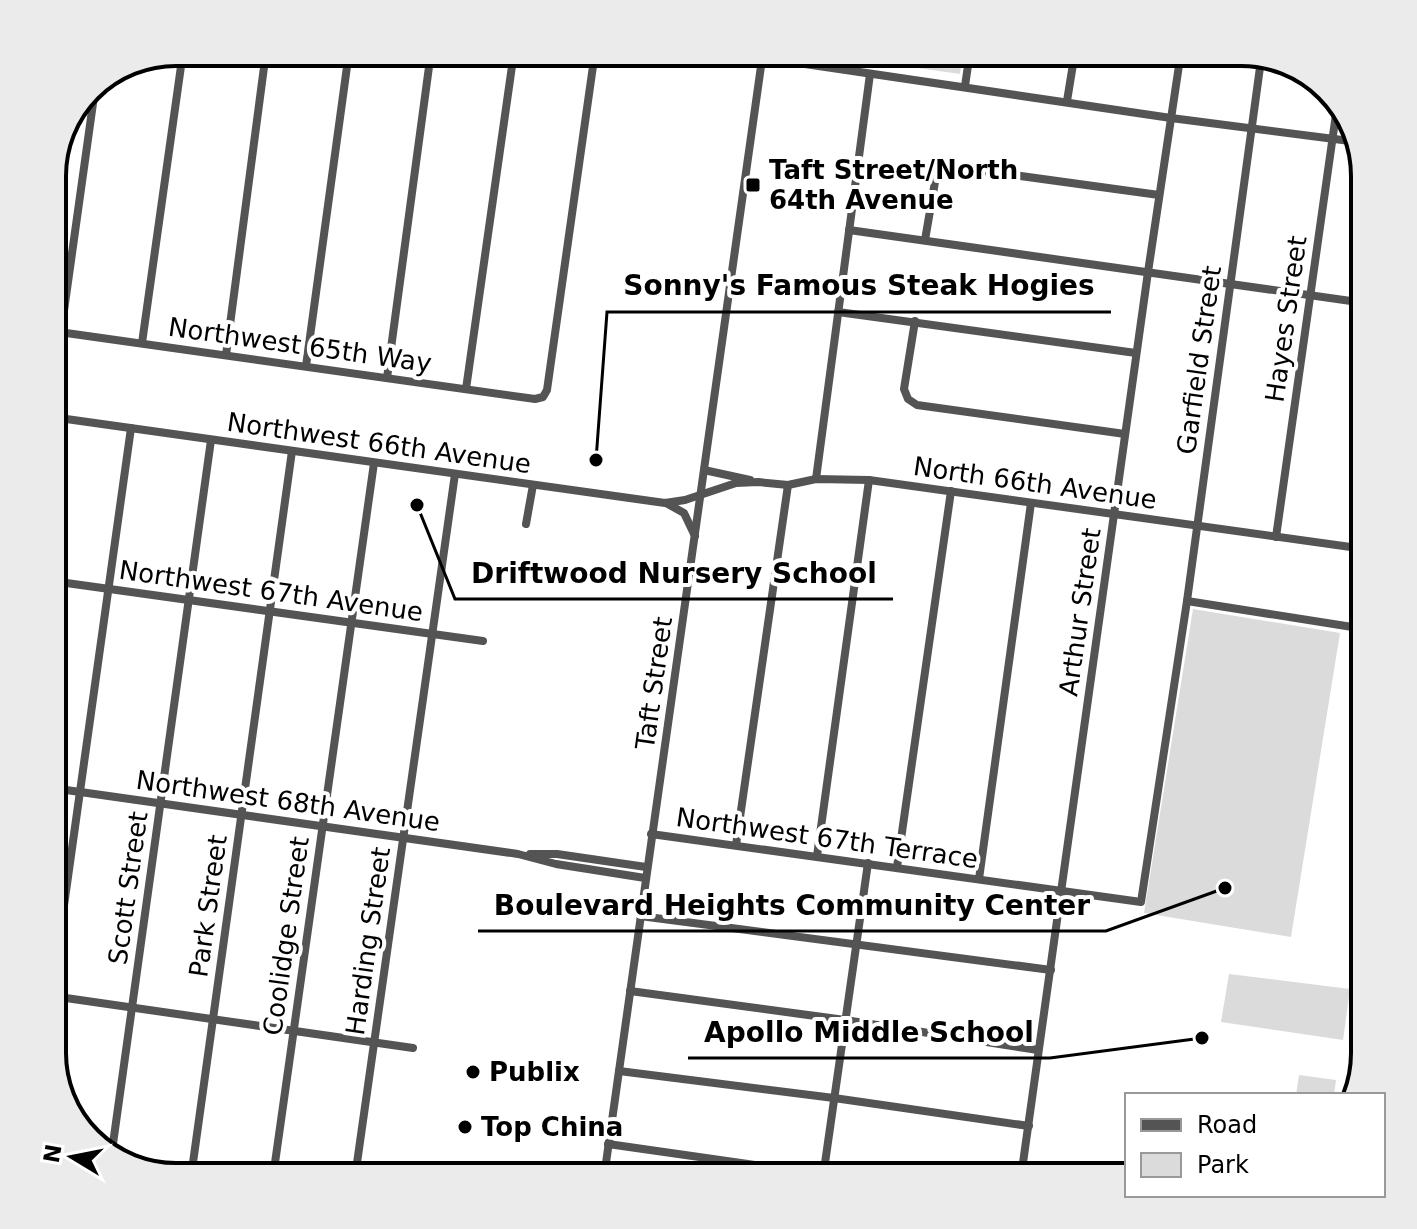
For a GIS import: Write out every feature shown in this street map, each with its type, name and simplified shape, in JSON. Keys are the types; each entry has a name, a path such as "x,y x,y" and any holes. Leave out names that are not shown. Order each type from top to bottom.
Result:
{"street":[{"path":"142,343 181,66"},
{"path":"226,355 264,66"},
{"path":"306,366 347,66"},
{"path":"387,378 429,66"},
{"path":"466,389 512,66"},
{"name":"Northwest 65th Way","path":"66,332 535,399 543,397 547,390 593,66"},
{"name":"Taft Street","path":"606,1163 760,66"},
{"path":"825,66 1171,118 1345,140"},
{"path":"965,86 968,66"},
{"path":"1067,101 1073,66"},
{"name":"Arthur Street","path":"1023,1163 1179,66"},
{"name":"Garfield Street","path":"1141,902 1187,601 1260,68"},
{"path":"816,479 870,74"},
{"path":"66,269 92,105"},
{"name":"Hayes Street","path":"1276,537 1335,119"},
{"path":"925,240 936,176 939,170 948,166 1159,195"},
{"path":"849,230 1351,301"},
{"path":"838,312 1136,353"},
{"path":"915,321 904,389 908,399 917,405 1125,434"},
{"name":"Northwest 66th Avenue","path":"66,419 665,503 701,496"},
{"path":"66,889 131,428"},
{"name":"Scott Street","path":"113,1143 211,440"},
{"name":"Park Street","path":"193,1163 292,451"},
{"name":"Coolidge Street","path":"275,1163 374,463"},
{"path":"704,470 758,482"},
{"name":"Harding Street","path":"357,1163 455,474"},
{"name":"North 66th Avenue","path":"701,496 736,483 788,485 816,479 869,480 1351,547"},
{"path":"817,856 869,480"},
{"path":"526,524 533,485"},
{"path":"736,845 788,485"},
{"path":"897,867 951,491"},
{"path":"665,503 684,513 695,537"},
{"path":"979,879 1031,503"},
{"name":"Northwest 67th Avenue","path":"66,583 483,641"},
{"path":"1187,601 1351,627"},
{"name":"Northwest 68th Avenue","path":"66,791 518,854 556,864 645,878"},
{"name":"Northwest 67th Terrace","path":"651,834 1141,902"},
{"name":"Northwest 68th Avenue","path":"518,854 557,854 646,867"},
{"path":"826,1163 868,863"},
{"path":"640,916 1051,970"},
{"path":"630,991 1038,1050"},
{"path":"66,996 413,1048"},
{"path":"619,1071 1029,1126"},
{"path":"608,1144 736,1163"}],"green space":[{"path":"904,66 961,66 960,74"},
{"path":"1193,609 1340,633 1291,937 1144,913"},
{"path":"1229,974 1350,989 1343,1040 1221,1022"},
{"path":"1299,1075 1336,1080 1334,1093 1296,1093"}],"place":[{"name":"Taft Street/North 64th Avenue","path":"753,185"},
{"name":"Sonny's Famous Steak Hogies","path":"596,460"},
{"name":"Driftwood Nursery School","path":"417,505"},
{"name":"Boulevard Heights Community Center","path":"1225,888"},
{"name":"Apollo Middle School","path":"1202,1038"},
{"name":"Publix","path":"473,1072"},
{"name":"Top China","path":"465,1127"}]}
